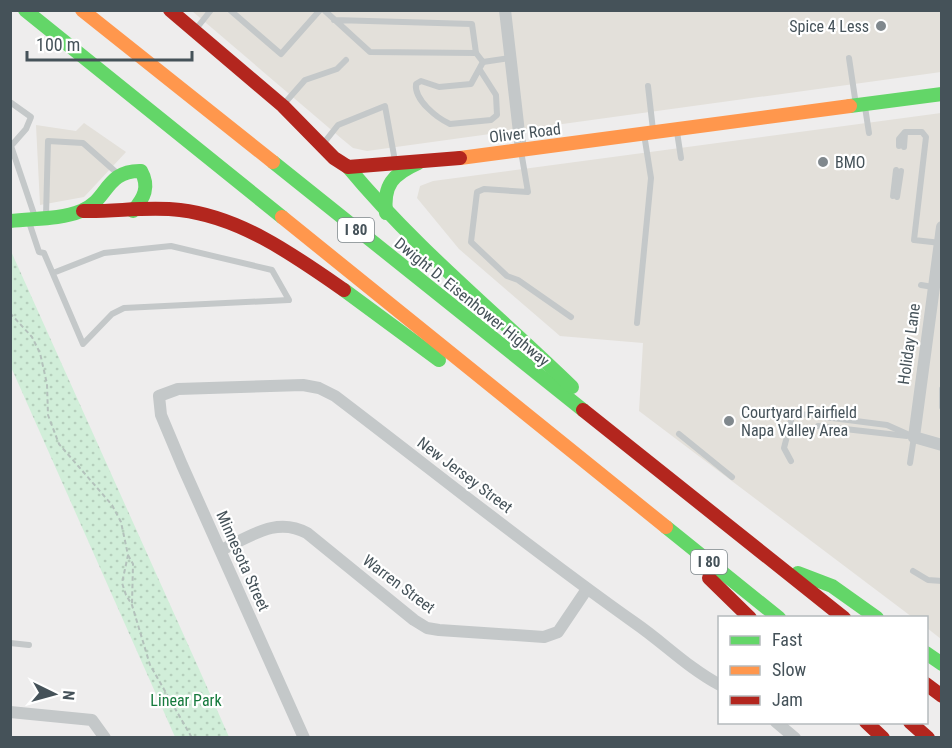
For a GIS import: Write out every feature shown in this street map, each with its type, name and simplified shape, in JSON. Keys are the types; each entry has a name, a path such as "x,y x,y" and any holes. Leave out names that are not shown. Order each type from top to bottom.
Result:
{"main road":[{"name":"I 80","path":"25,10 776,616"},
{"name":"Dwight D. Eisenhower Highway","path":"82,10 502,348 632,447 842,616"},
{"path":"173,12 283,106 348,167 386,213 523,338 632,447"},
{"name":"Oliver Road","path":"348,167 418,163 942,94"},
{"path":"386,213 383,196 387,184 398,172 418,163"},
{"path":"83,211 104,193 117,174 129,169 141,171 148,181 147,192 133,211"},
{"path":"10,221 83,211 133,211 158,208 207,214 241,226 266,239 566,448"},
{"path":"638,506 748,616"},
{"path":"783,568 832,586 874,616"},
{"path":"928,654 942,664"},
{"path":"928,685 942,696"},
{"path":"867,724 883,738"},
{"path":"911,724 928,738"}],"street":[{"path":"505,10 521,150"},
{"name":"Holiday Lane","path":"914,437 927,286 940,243 942,227"},
{"name":"New Jersey Street","path":"159,396 178,389 303,385 319,388 345,404 587,589 646,630 694,671 718,684"},
{"name":"Minnesota Street","path":"159,396 161,415 304,738"},
{"path":"914,437 942,445"},
{"name":"Warren Street","path":"221,550 274,526 294,526 307,533 414,620 427,628 439,630 544,637 558,632 587,589"},
{"path":"11,715 92,720 105,738"},
{"path":"777,724 795,738"}],"lane":[{"path":"193,31 211,10"},
{"path":"230,10 281,54 322,10 370,52 476,53"},
{"path":"334,20 472,24 476,53 483,62"},
{"path":"483,62 510,58"},
{"path":"849,58 869,133"},
{"path":"283,106 305,80 337,69 346,60"},
{"path":"480,70 497,98 497,115 491,120 454,125 445,122 422,101 415,89 421,81 439,87 471,84 483,62"},
{"path":"637,323 651,178 648,86"},
{"path":"10,102 31,117 26,129 11,146 36,217"},
{"path":"322,145 338,125 385,106 396,165"},
{"path":"676,129 681,158"},
{"path":"901,146 899,139 905,132 922,132 926,137 914,240 940,243"},
{"path":"53,273 104,253 171,246 272,270 290,300 124,308 111,314 83,344 44,253 39,252 36,217 48,141 83,143 117,174"},
{"path":"521,150 528,192 484,189 477,192 470,239 473,247 507,276 518,280 571,317"},
{"path":"895,197 898,170"},
{"path":"942,389 939,406 942,407"},
{"path":"791,461 784,448 793,413 887,425 914,437"},
{"path":"818,426 914,437"},
{"path":"679,434 732,477"},
{"path":"910,463 914,437"},
{"path":"913,571 928,580 942,581"},
{"path":"10,643 29,645"}],"path":[{"path":"10,313 32,337 40,353 45,373 46,407 52,430 68,456 112,505 121,522 128,555 133,564 132,605"},
{"path":"128,555 122,583 132,605 150,665 192,738"}],"shaded area":[{"path":"192,11 941,11 941,72 367,151 353,148"},
{"path":"941,113 941,639 928,629 928,616 911,616 639,411 643,343 560,336 459,249 417,198 420,186 433,181"},
{"path":"84,123 126,152 84,197 40,205 36,125 76,131"}],"green space":[{"name":"Linear Park","path":"10,249 229,737 175,737 11,367"}],"traffic: fast":[{"path":"25,10 282,217"},
{"path":"850,106 942,94"},
{"path":"273,162 583,410"},
{"path":"386,213 388,188 396,176 418,163"},
{"path":"348,167 429,253 572,387"},
{"path":"10,221 55,217 81,211 97,200 120,175 141,171 145,187 140,202 133,211"},
{"path":"344,290 439,360"},
{"path":"666,527 777,616"},
{"path":"798,573 832,586 874,616"},
{"path":"928,654 942,664"}],"traffic: slow":[{"path":"82,10 273,162"},
{"path":"460,158 850,106"},
{"path":"282,217 666,527"}],"traffic: jam":[{"path":"170,10 283,106 334,158 348,167 460,158"},
{"path":"83,211 168,209 203,214 246,229 287,252 344,290"},
{"path":"583,410 841,616"},
{"path":"709,578 748,616"},
{"path":"928,686 942,696"},
{"path":"868,724 883,738"},
{"path":"912,724 928,738"}],"place":[{"name":"Spice 4 Less","path":"881,26"},
{"name":"BMO","path":"823,162"},
{"name":"Courtyard Fairfield Napa Valley Area","path":"729,421"}]}
